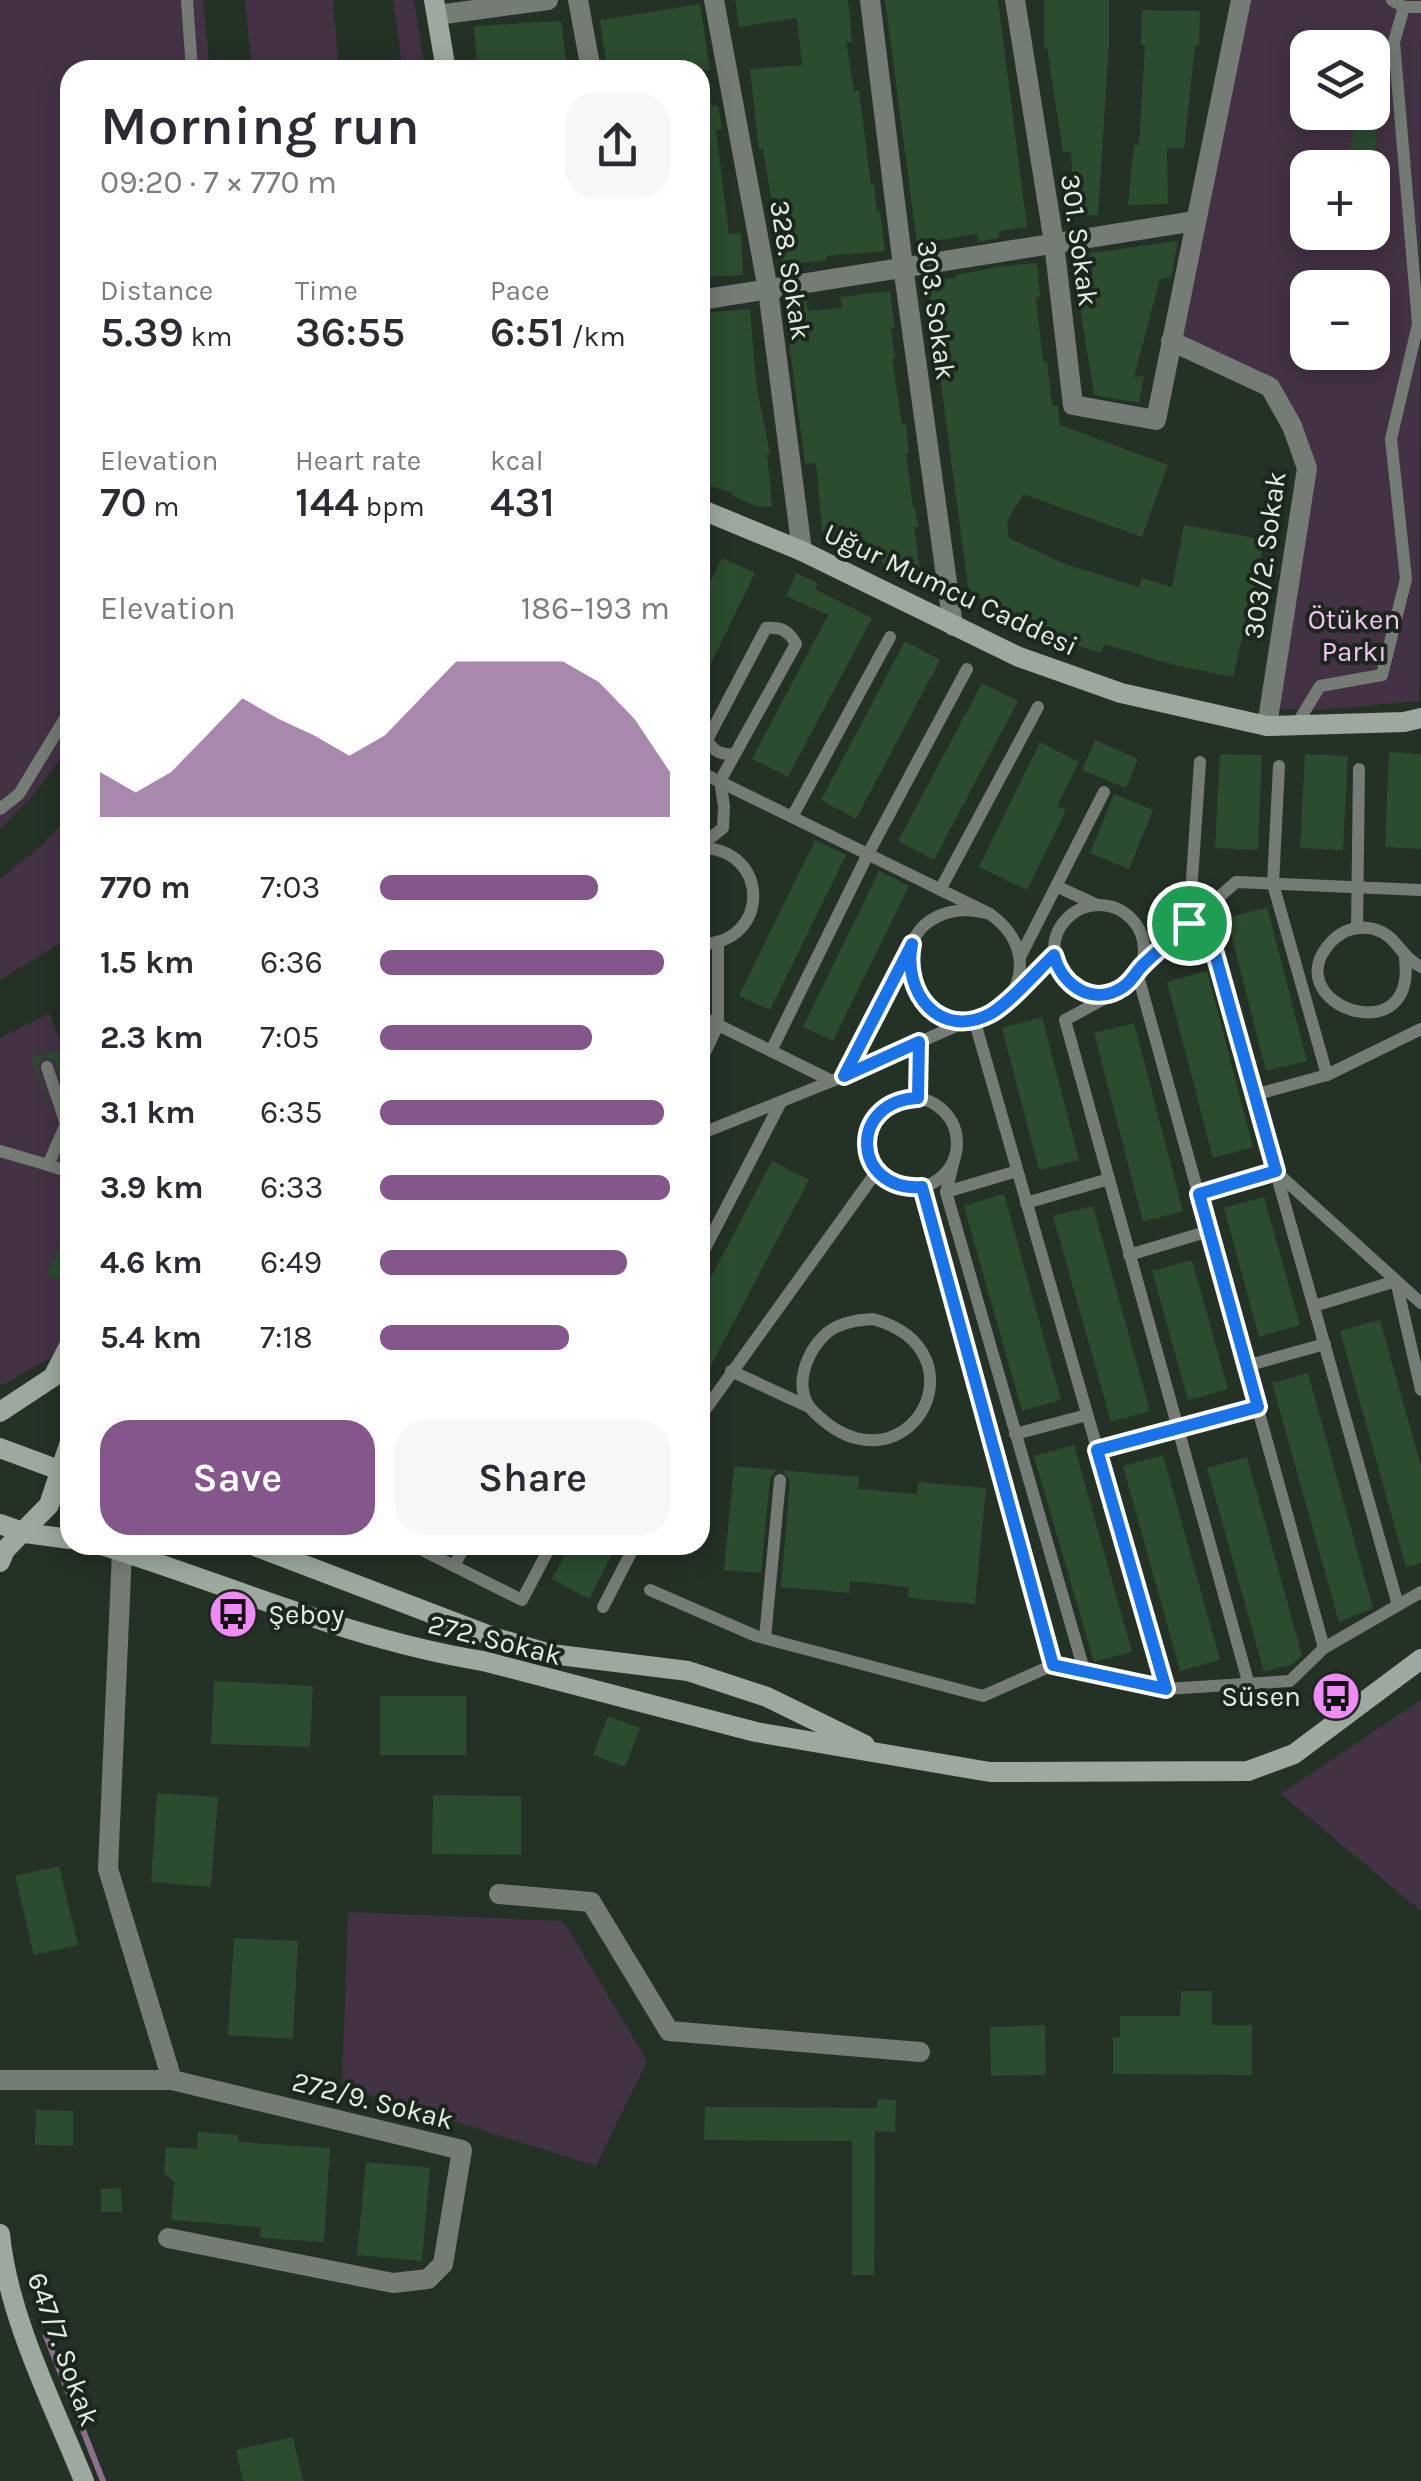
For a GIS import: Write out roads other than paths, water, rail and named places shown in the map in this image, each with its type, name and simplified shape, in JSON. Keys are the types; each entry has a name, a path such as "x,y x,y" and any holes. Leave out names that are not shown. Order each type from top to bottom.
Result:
{"street":[{"path":"444,60 436,8 548,0"},
{"path":"578,0 589,60"},
{"name":"328. Sokak","path":"714,0 768,290 802,551"},
{"name":"303. Sokak","path":"870,0 953,626"},
{"name":"301. Sokak","path":"1015,0 1054,243 1073,405 1156,420 1171,341"},
{"path":"1171,341 1241,0"},
{"path":"710,299 1194,220"},
{"name":"303/2. Sokak","path":"1171,341 1270,387 1292,426 1307,468 1267,726"},
{"name":"Uğur Mumcu Caddesi","path":"710,513 802,551 1019,656 1121,693 1267,726 1404,722 1421,718"},
{"path":"0,1412 53,1378 60,1364"},
{"path":"0,1448 60,1470"},
{"path":"0,1562 5,1550 48,1505 60,1482"},
{"path":"0,1524 25,1533 60,1538"},
{"path":"122,1555 108,1869 172,2080"},
{"name":"272. Sokak","path":"131,1555 346,1629 437,1654 483,1662 756,1732 990,1772 1248,1771 1294,1754 1421,1659"},
{"name":"272. Sokak","path":"278,1555 496,1638 551,1654 688,1672 768,1697 885,1755"},
{"path":"483,1662 496,1638"},
{"path":"499,1894 590,1902 668,2032 920,2052"},
{"name":"272/9. Sokak","path":"0,2080 172,2080 462,2150 442,2264 428,2279 393,2283 168,2238"},
{"name":"647/7. Sokak","path":"0,2234 1,2257 30,2348 84,2481"}],"lane":[{"path":"186,0 191,60"},
{"path":"1295,727 1320,686 1382,675 1406,580 1391,438 1418,324 1394,42 1398,3 1421,6"},
{"path":"710,733 766,628 778,627 789,632 796,644 720,781 723,828 710,839"},
{"path":"792,817 890,637"},
{"path":"770,1051 868,854 967,669"},
{"path":"940,890 1038,707"},
{"path":"0,809 19,794 60,726"},
{"path":"710,748 722,754 735,754"},
{"path":"1189,923 1200,762"},
{"path":"1280,766 1273,884 1327,1075"},
{"path":"1358,928 1359,768"},
{"path":"710,776 990,914 1015,940 1020,975 1014,992"},
{"path":"1020,957 1104,792"},
{"path":"710,848 730,854 743,865 754,896 752,912 743,927 718,943 710,943"},
{"path":"1248,1685 1065,1020 1122,989 1236,882 1421,890"},
{"path":"1056,886 1098,905 1112,907 1136,924 1142,938 1139,969 1324,1648"},
{"path":"1098,905 1083,908 1060,926 1054,955 1058,970 1078,990 1108,994 1122,989"},
{"path":"838,1079 922,928 936,916 954,910 990,914"},
{"path":"1203,911 1398,1605"},
{"path":"1405,959 1404,986 1397,998 1374,1012 1361,1014 1334,1003 1324,991 1320,977 1326,948 1336,937 1358,928 1390,936 1405,959 1421,967"},
{"path":"710,1042 718,1025 718,943"},
{"path":"912,944 908,962 910,981 919,998 932,1011 971,1020"},
{"path":"710,1130 986,1016 1002,1006 1054,955"},
{"path":"1300,982 1320,977"},
{"path":"971,1020 1166,1689"},
{"path":"710,1021 838,1079"},
{"path":"1254,1095 1327,1075 1421,1029"},
{"path":"918,1098 919,1042"},
{"path":"46,1067 60,1107"},
{"path":"955,1156 936,1181 922,1187 894,1185 877,1171 868,1153 870,1124 890,1104 918,1098 945,1113 953,1126 957,1141 955,1156 946,1192 1084,1670"},
{"path":"710,1239 781,1102"},
{"path":"48,1165 60,1138"},
{"path":"0,1151 60,1169"},
{"path":"710,1398 877,1171"},
{"path":"946,1192 1018,1171"},
{"path":"1199,1194 1276,1171"},
{"path":"1276,1171 1421,1303"},
{"path":"1026,1203 1109,1179"},
{"path":"922,1187 1053,1665"},
{"path":"1130,1255 1209,1231"},
{"path":"1314,1306 1396,1281"},
{"path":"1396,1281 1421,1390"},
{"path":"731,1371 807,1406 841,1434 862,1440 898,1434 913,1426 927,1400 929,1370 922,1351 901,1330 873,1319 853,1320 832,1328 816,1343 806,1363 802,1385 807,1406"},
{"path":"1246,1366 1325,1344"},
{"path":"1097,1450 1258,1407"},
{"path":"1015,1434 1087,1414"},
{"path":"765,1638 780,1480"},
{"path":"432,1555 522,1600 546,1555"},
{"path":"454,1566 460,1555"},
{"path":"603,1607 630,1555"},
{"path":"650,1590 765,1638 984,1696 1053,1665 1166,1689 1290,1682 1324,1648 1421,1592"}],"waterway":[{"path":"46,2336 103,2481"}],"place":[{"name":"Şeboy","path":"233,1614"},
{"name":"Süsen","path":"1336,1696"}],"park label":[{"name":"Ötüken Parkı","path":"1354,635"}]}
